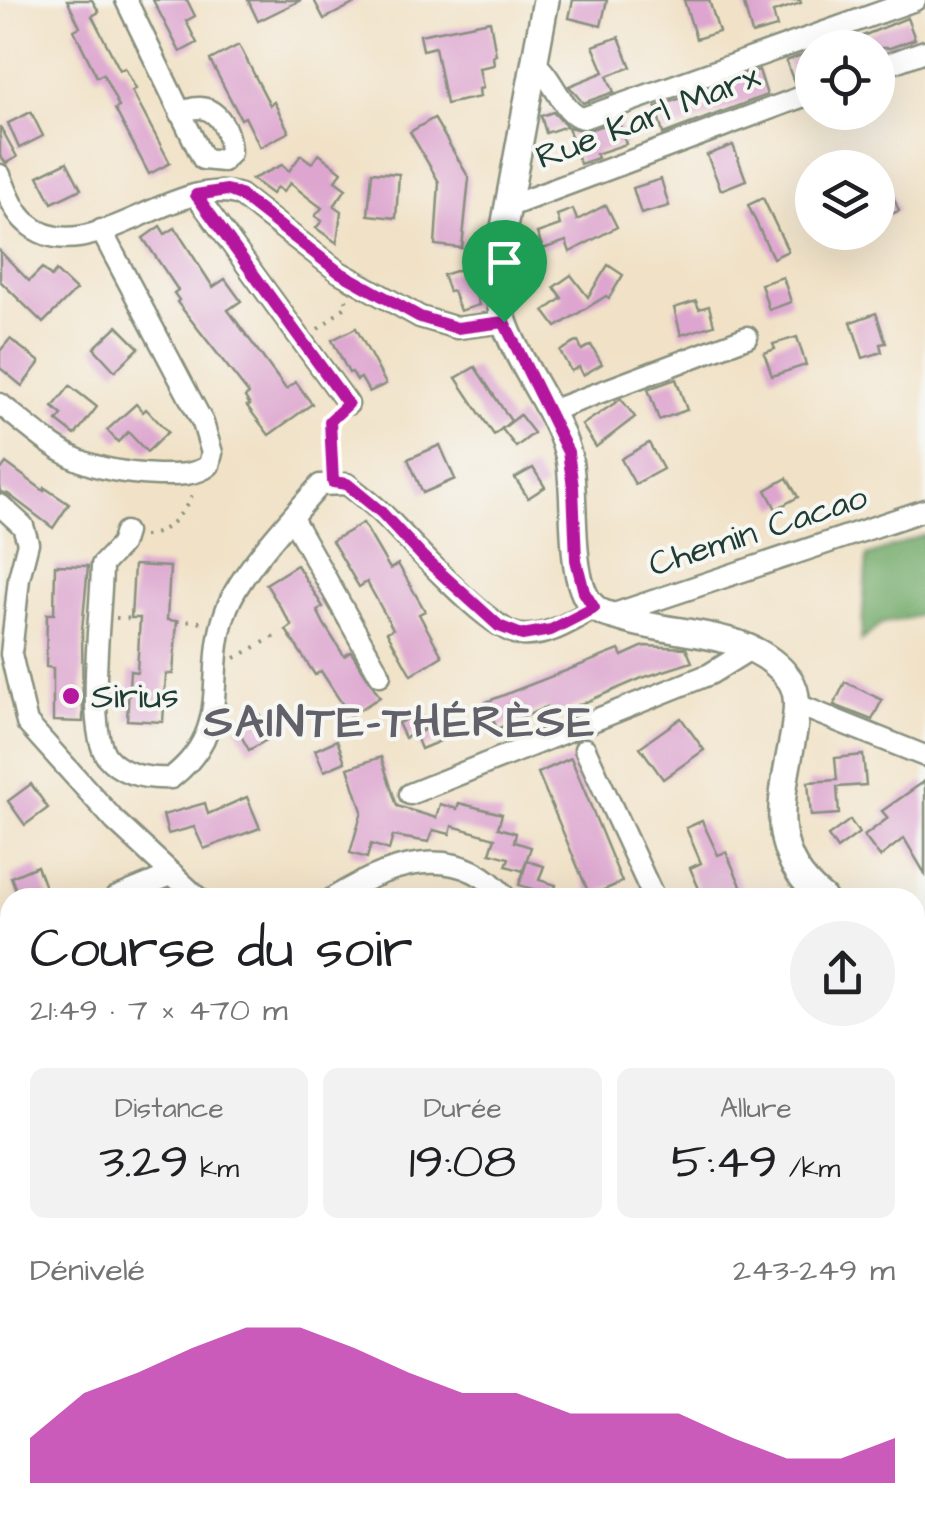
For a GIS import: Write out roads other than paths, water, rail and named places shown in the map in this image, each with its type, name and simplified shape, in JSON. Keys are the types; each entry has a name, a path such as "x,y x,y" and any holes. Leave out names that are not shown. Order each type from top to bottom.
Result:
{"main road":[{"name":"Rue Karl Marx","path":"546,0 500,249 499,284 504,322 568,452 576,560 584,592 603,611"},
{"path":"603,611 650,628 727,640 752,648 775,663 792,682 798,705 780,817 791,862 811,888"}],"street":[{"path":"126,0 180,114 204,159 223,162 230,153 230,144 214,112 204,106 192,106 180,114"},
{"path":"534,62 550,76 570,112 583,118 914,0"},
{"path":"895,61 925,50"},
{"name":"Rue Karl Marx","path":"508,208 795,99"},
{"path":"0,175 27,223 57,239 101,230 196,195 227,190 240,195 354,280 438,325 457,328 504,322"},
{"path":"196,195 348,404"},
{"path":"0,404 68,456 91,467 111,472 200,473 210,465 212,454 203,423 101,230"},
{"path":"548,412 746,338"},
{"name":"Chemin Cacao","path":"292,518 320,485 347,484 499,626 522,635 551,630 925,510"},
{"path":"0,504 23,526 28,543 11,654 27,723 115,821 188,888"},
{"path":"124,533 121,545 102,564 96,725 105,754 116,766 149,779 171,778 201,749 209,730 218,641 227,606 292,518 380,675"},
{"path":"410,794 710,674 752,648"},
{"path":"798,705 925,756"},
{"path":"584,749 649,888"},
{"path":"350,888 375,874 436,862 480,872 496,888"},
{"path":"139,888 173,874"}],"place":[{"name":"Sirius","path":"71,696"}],"district":[{"name":"SAINTE-THÉRÈSE","path":"400,723"}]}
